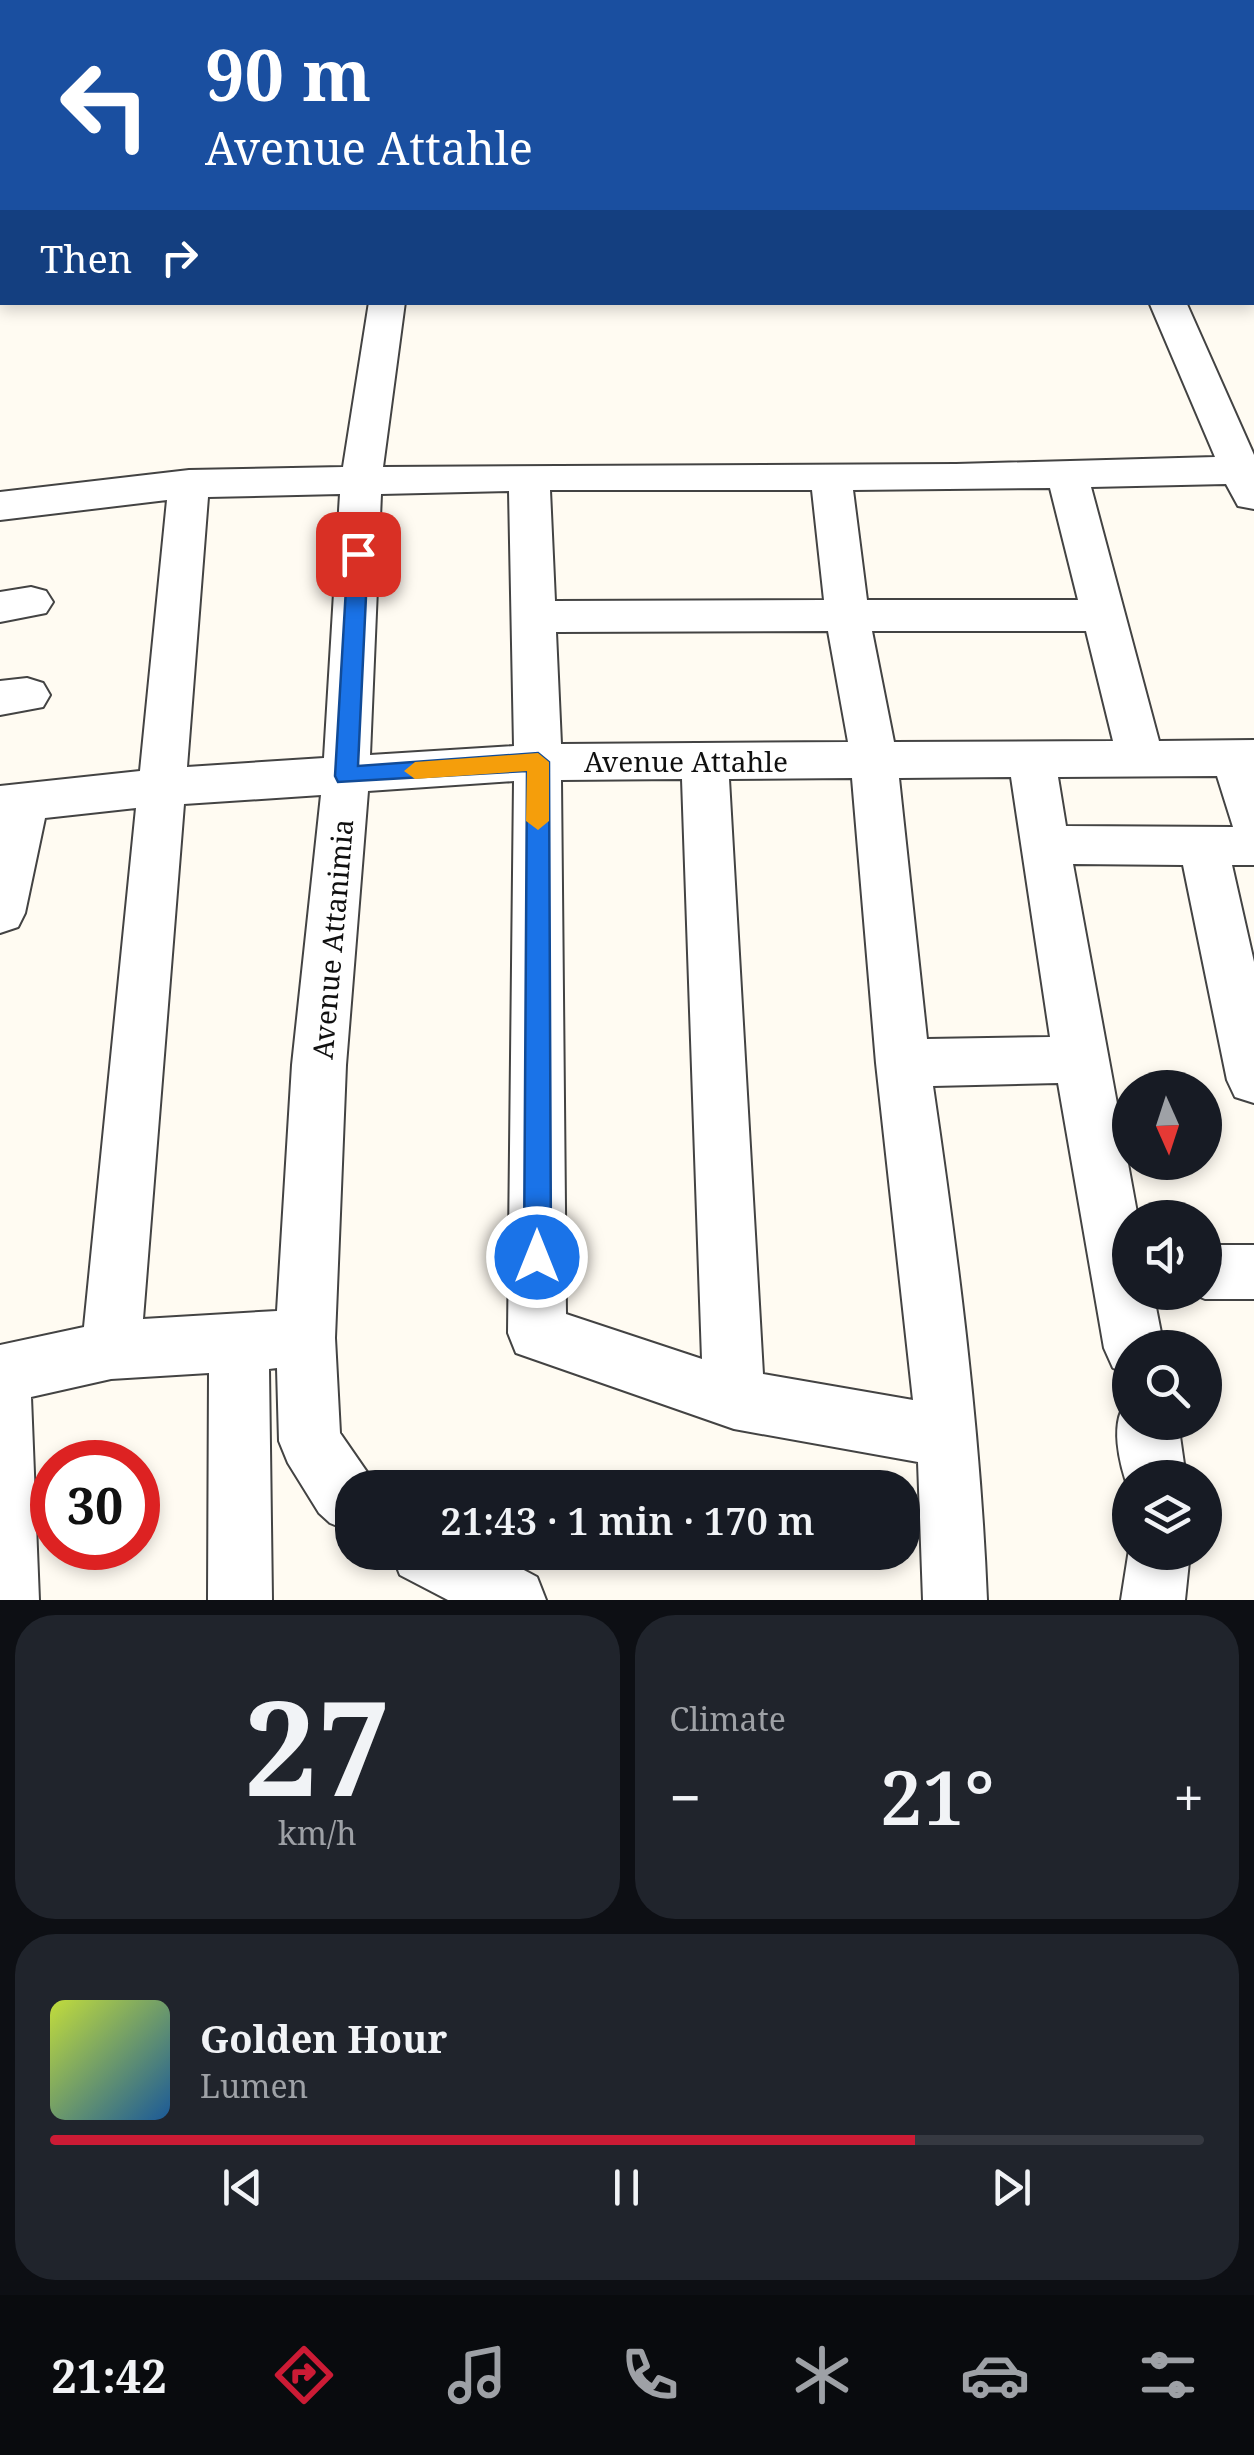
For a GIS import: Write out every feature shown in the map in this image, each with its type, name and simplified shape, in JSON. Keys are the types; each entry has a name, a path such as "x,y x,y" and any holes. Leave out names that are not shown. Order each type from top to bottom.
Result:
{"street":[{"name":"Avenue Attanimia","path":"335,1481 310,1440 304,1338 320,1065 346,776 362,480 388,305"},
{"path":"0,506 189,484 529,477 1067,474 1248,486 1168,305"},
{"path":"1067,474 1141,759"},
{"path":"831,476 847,616 874,760 903,1064 926,1232 946,1436 955,1600"},
{"path":"529,477 538,762 537,1333 734,1399 946,1436"},
{"path":"111,1350 189,484"},
{"path":"531,617 1103,615"},
{"path":"1031,758 1080,1060 1112,1207"},
{"path":"1244,758 1254,821"},
{"name":"Avenue Attahle","path":"12,804 163,788 538,762 1244,758"},
{"path":"705,761 734,1399"},
{"path":"0,913 12,804"},
{"path":"1202,845 1254,1080"},
{"path":"1047,846 1254,846"},
{"path":"903,1064 1080,1060"},
{"path":"1222,1272 1254,1272"},
{"path":"0,1374 111,1350 304,1338"},
{"path":"239,1342 240,1600"},
{"path":"0,1384 7,1600"},
{"path":"1153,1600 1156,1570"}],"slow traffic":[{"path":"415,771 538,762 538,821"}],"route":[{"path":"358,554 346,776 538,762 537,1257"}]}
